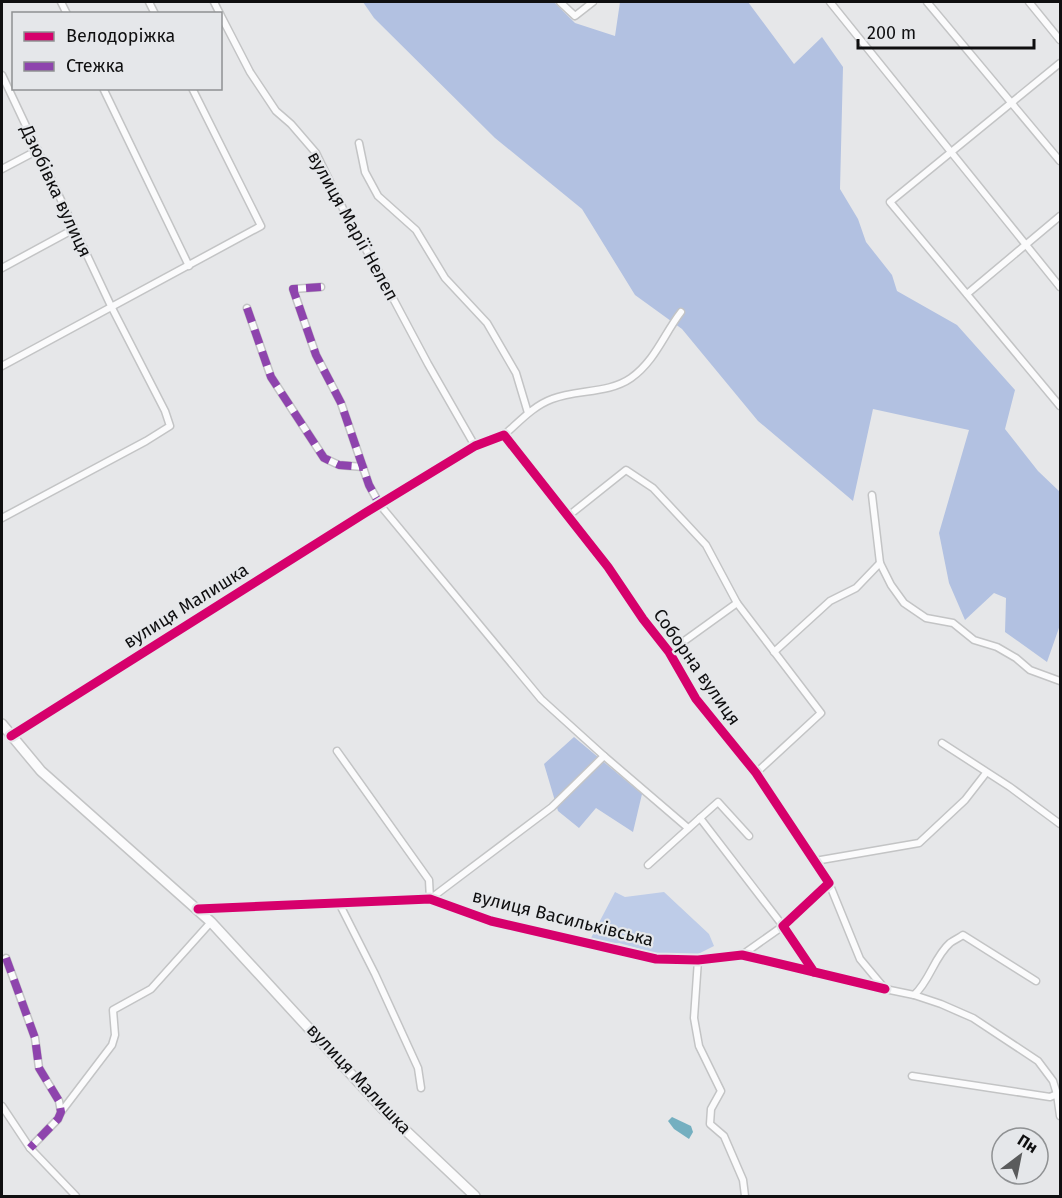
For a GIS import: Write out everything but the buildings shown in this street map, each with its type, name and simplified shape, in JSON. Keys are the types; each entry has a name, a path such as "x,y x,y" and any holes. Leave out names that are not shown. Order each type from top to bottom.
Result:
{"main road":[{"name":"вулиця Малишка","path":"2,724 41,771 198,909 384,1110 475,1197"}],"street":[{"path":"560,2 574,16 594,2"},
{"path":"830,2 1060,286"},
{"path":"927,2 1060,161"},
{"path":"1029,2 1060,40"},
{"name":"вулиця Марії Нелеп","path":"222,18 250,72 276,111 291,124 316,153 347,217 476,447"},
{"path":"1059,402 890,202 1060,63"},
{"name":"Дзюбівка вулиця","path":"2,75 111,306 165,411 170,426 2,518"},
{"path":"104,90 189,266"},
{"path":"2,366 261,226 193,90"},
{"name":"вулиця Марії Нелеп","path":"359,142 365,172 378,196 416,230 445,278 487,323 516,373 528,413"},
{"path":"2,169 38,150"},
{"path":"967,294 1060,216"},
{"path":"2,268 74,229"},
{"path":"321,287 293,289 316,355 341,403 369,484 380,505 541,699 688,828"},
{"path":"247,308 271,377 324,458 339,465 363,467"},
{"path":"380,505 476,447 504,435 528,413 551,399 599,390 629,380 645,367 658,349 668,328 681,312"},
{"name":"Соборна вулиця","path":"504,435 608,567 643,619 669,652 696,699 756,773 829,883 860,959 885,989"},
{"path":"567,517 626,470 653,488 706,545 737,603 821,713 756,773"},
{"path":"872,495 880,563 891,585 904,603 926,618 952,623 974,640 997,647 1016,658 1030,670 1060,681"},
{"name":"вулиця Малишка","path":"11,736 380,505"},
{"path":"774,652 830,601 856,588 880,563"},
{"path":"669,652 737,603"},
{"path":"942,743 1010,787 1060,824"},
{"path":"337,751 429,880 430,899"},
{"name":"вулиця Васильківська","path":"430,899 552,807 604,756"},
{"path":"815,861 919,843 965,800 986,773"},
{"path":"648,865 718,802 749,836"},
{"path":"700,818 783,926 814,972"},
{"path":"742,955 783,926 829,883"},
{"name":"вулиця Васильківська","path":"198,909 430,899 491,921 656,959 698,960 742,955"},
{"path":"339,903 375,974 418,1068 422,1088"},
{"path":"30,1148 58,1119 112,1045 115,1035 112,1010 151,989 211,922"},
{"path":"914,995 926,982 936,962 949,944 963,935 1036,981"},
{"path":"742,955 914,995 973,1018 1038,1061 1053,1081 1059,1095 1060,1116"},
{"path":"6,958 35,1038 39,1068 59,1101 61,1112"},
{"path":"698,960 694,1018 699,1046 721,1091 711,1109 710,1124 724,1136 743,1180 745,1197"},
{"path":"912,1076 1050,1097 1059,1095"},
{"path":"2,1106 30,1148 76,1197"}],"shaded area":[{"path":"363,2 554,2 575,23 615,36 620,2 748,2 794,64 822,37 843,67 840,189 858,219 866,242 892,275 897,291 957,325 1015,390 1005,429 1038,471 1060,492 1060,625 1047,662 1005,632 1006,598 994,593 965,620 949,583 939,533 969,430 873,409 853,501 758,421 682,329 635,295 582,209 495,138 374,18"},
{"path":"574,737 642,794 633,832 596,808 579,828 558,811 544,764"},
{"path":"615,892 625,897 664,892 709,934 714,946 694,956 655,953 591,938"},
{"path":"672,1117 691,1126 693,1132 689,1139 674,1129 668,1121"}],"marked path":[{"path":"321,287 293,289 316,355 341,403 369,485 380,505"},
{"path":"247,308 271,377 324,458 339,465 363,467"},
{"path":"6,958 35,1038 39,1068 59,1101 61,1112 58,1119 30,1148"}],"cycle path":[{"path":"11,736 365,513 475,446 504,435 608,567 643,619 669,652 696,699 756,773 829,883 783,926 814,972 885,989"},
{"path":"198,909 430,899 491,921 656,959 698,960 742,955 814,972"}]}
